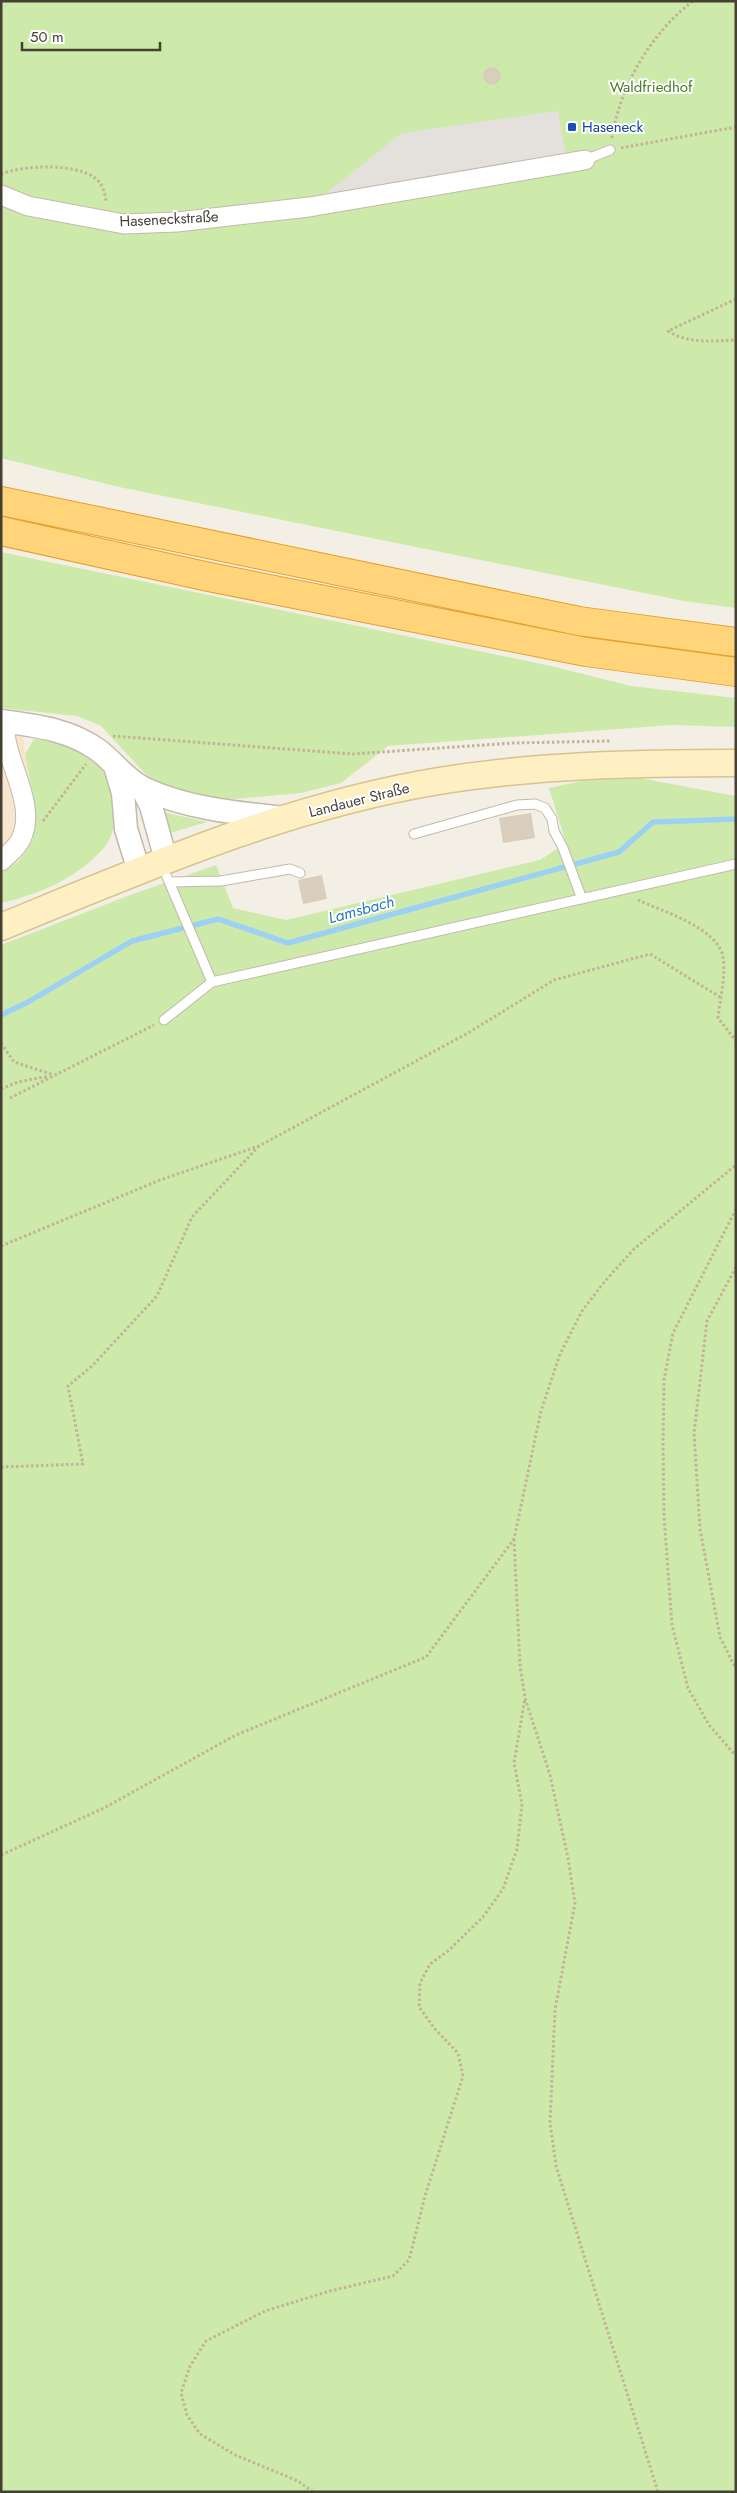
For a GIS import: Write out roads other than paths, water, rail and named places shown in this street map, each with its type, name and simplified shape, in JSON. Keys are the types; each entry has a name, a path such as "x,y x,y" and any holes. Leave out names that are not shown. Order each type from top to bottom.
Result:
{"highway":[{"path":"1,501 579,622 736,642"},
{"path":"1,531 209,577 586,652 736,672"}],"main road":[{"name":"Landauer Straße","path":"1,927 159,869 288,818 384,792 438,781 505,772 576,766 736,763"}],"street":[{"name":"Haseneckstraße","path":"1,195 28,206 104,221 124,224 178,222 309,207 585,160"},
{"path":"1,861 14,849 21,839 24,826 24,805 20,783 7,746 3,722 44,727 72,735 98,749 142,788 181,803 230,813 288,818"},
{"path":"115,766 123,793 126,829 159,869"},
{"path":"142,788 151,806 159,869"}],"lane":[{"path":"585,160 610,150"},
{"path":"414,834 517,805 535,804 545,808 552,819 554,831 563,848 582,900"},
{"path":"164,1020 212,982 620,892 736,864"},
{"path":"159,869 221,881 290,869 300,873"},
{"path":"159,869 212,982"}],"waterway":[{"name":"Lamsbach","path":"1,1015 28,1002 132,941 218,919 288,943 619,852 653,822 736,819"}],"place":[{"name":"Haseneck","path":"572,127"}],"park label":[{"name":"Waldfriedhof","path":"651,87"}]}
